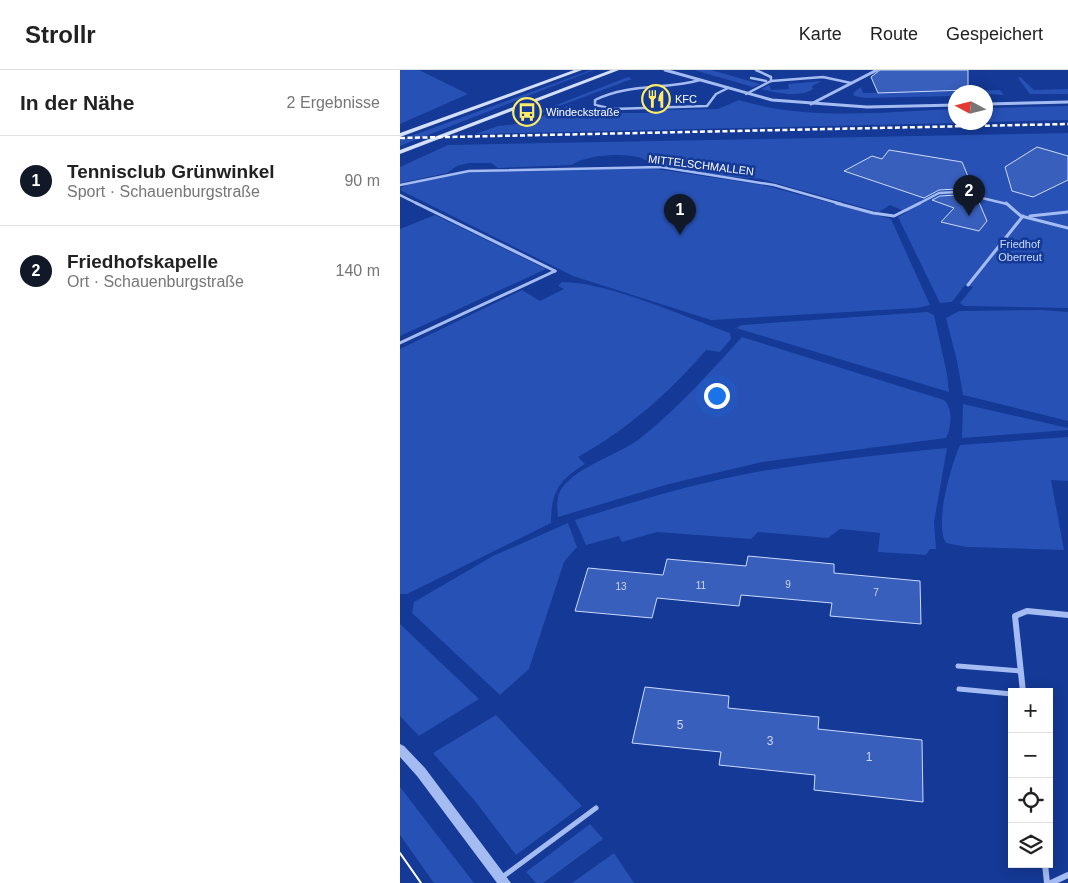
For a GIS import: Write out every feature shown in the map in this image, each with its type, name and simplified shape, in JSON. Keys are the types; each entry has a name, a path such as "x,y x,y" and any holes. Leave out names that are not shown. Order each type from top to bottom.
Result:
{"main road":[{"path":"400,136 579,70"},
{"path":"400,152 616,70"}],"street":[{"path":"665,70 772,100 866,107 948,105"},
{"path":"810,104 877,70"},
{"path":"993,104 1068,102"},
{"path":"1023,688 1015,616 1026,611 1068,615"},
{"path":"400,749 421,772 503,880"},
{"path":"1045,868 1047,883"},
{"path":"1051,883 1068,875"}],"lane":[{"path":"756,70 771,77 771,81"},
{"path":"746,94 771,81 822,77 851,83"},
{"path":"751,78 767,82"},
{"path":"700,80 687,85 625,87 603,95 595,100 595,105 613,109 707,106 716,94 728,88"},
{"name":"MITTELSCHMALLEN","path":"400,185 470,170 661,167 774,184 880,214 894,216 905,210"},
{"path":"905,210 939,193 946,192 1005,202 1021,216 1068,228"},
{"path":"400,196 555,271 400,344"},
{"path":"1021,216 1040,216 1068,212"},
{"path":"968,285 1021,216"},
{"path":"958,666 1021,671"},
{"path":"959,689 1008,694"},
{"path":"503,880 596,808"}],"green space":[{"path":"400,70 419,70 468,94 400,124"},
{"path":"594,70 400,146 400,140"},
{"path":"694,70 711,70 760,84 753,87"},
{"path":"628,77 632,79 522,120 533,114"},
{"path":"1020,77 1034,90 1068,89 1068,94 1030,94 1018,78"},
{"path":"822,81 812,86 813,89 808,92 795,94 761,89 769,85 771,90 789,89 788,84"},
{"path":"861,87 863,93 948,91 948,96 865,98 854,96 853,93"},
{"path":"993,90 1000,90 1004,95 993,94"},
{"path":"739,100 765,107 819,113 847,114 948,109 948,123 475,134 498,126 526,123 572,104 570,106 580,111 599,112 617,110 617,113 655,113 656,110 718,109"},
{"path":"1068,106 1068,120 993,122 993,108"},
{"name":"Friedhof Oberreut","path":"1068,133 1068,308 964,306 960,303 973,287 965,285 952,302 940,303 898,217 907,212 890,205 879,212 761,179 724,176 651,164 636,157 612,155 589,158 572,165 498,168 491,163 469,163 457,166 447,173 400,183 400,167 448,145"},
{"path":"643,167 763,185 891,219 930,305 917,308 711,320 573,276 400,190 402,187 410,184 470,172"},
{"path":"435,215 546,269 400,336 400,229"},
{"path":"562,282 602,288 624,294 730,333 731,339 720,352 706,350 678,381 647,409 614,435 578,457 585,464 569,476 558,488 551,512 551,523 407,594 400,594 400,349 522,290 540,301 564,289 558,286"},
{"path":"1043,310 1068,312 1068,421 963,395 946,318 959,311"},
{"path":"927,312 934,315 949,392 736,328 742,325"},
{"path":"742,337 944,400 949,408 951,418 946,438 762,462 669,484 558,517 559,494 569,480 578,473 633,443 656,426"},
{"path":"963,404 1068,428 1068,430 962,438"},
{"path":"1068,437 1068,481 1051,480 1064,550 966,547 946,543 942,522 945,494 952,466 960,445"},
{"path":"947,448 934,522 936,549 930,549 926,555 878,552 880,533 840,529 828,538 758,532 751,539 657,532 622,542 619,536 586,545 575,520 738,475 877,455"},
{"path":"568,523 577,547 564,562 529,669 500,695 412,613 414,602 493,556"},
{"path":"400,624 479,699 419,736 400,716"},
{"path":"496,715 582,806 516,855 475,801 433,753"},
{"path":"400,787 474,883 434,883 400,835"},
{"path":"590,824 603,839 543,883 536,883 526,872"},
{"path":"614,853 634,883 572,883"}],"building":[{"path":"880,70 968,70 968,85 948,85 948,91 878,93 871,77"},
{"path":"1037,147 1068,156 1068,180 1033,197 1012,191 1005,167"},
{"path":"889,150 962,162 975,193 957,189 939,190 924,198 844,171 872,156 882,159"},
{"path":"957,195 978,200 987,221 979,231 941,222 954,208 932,200 940,196"},
{"path":"748,556 834,564 834,573 920,581 921,624 830,616 832,603 741,595 739,606 657,598 652,618 575,611 588,568 663,575 667,559 746,566"},
{"path":"645,687 729,696 728,708 819,717 818,729 922,740 923,802 814,790 815,775 719,765 721,752 632,743"}],"tram line":[{"path":"400,853 421,883"}],"railway":[{"path":"400,138 1068,124"}],"place":[{"name":"KFC","path":"656,99"},
{"name":"Windeckstraße","path":"527,112"},
{"name":"Friedhofskapelle","path":"969,216"},
{"name":"Tennisclub Grünwinkel","path":"680,235"}]}
